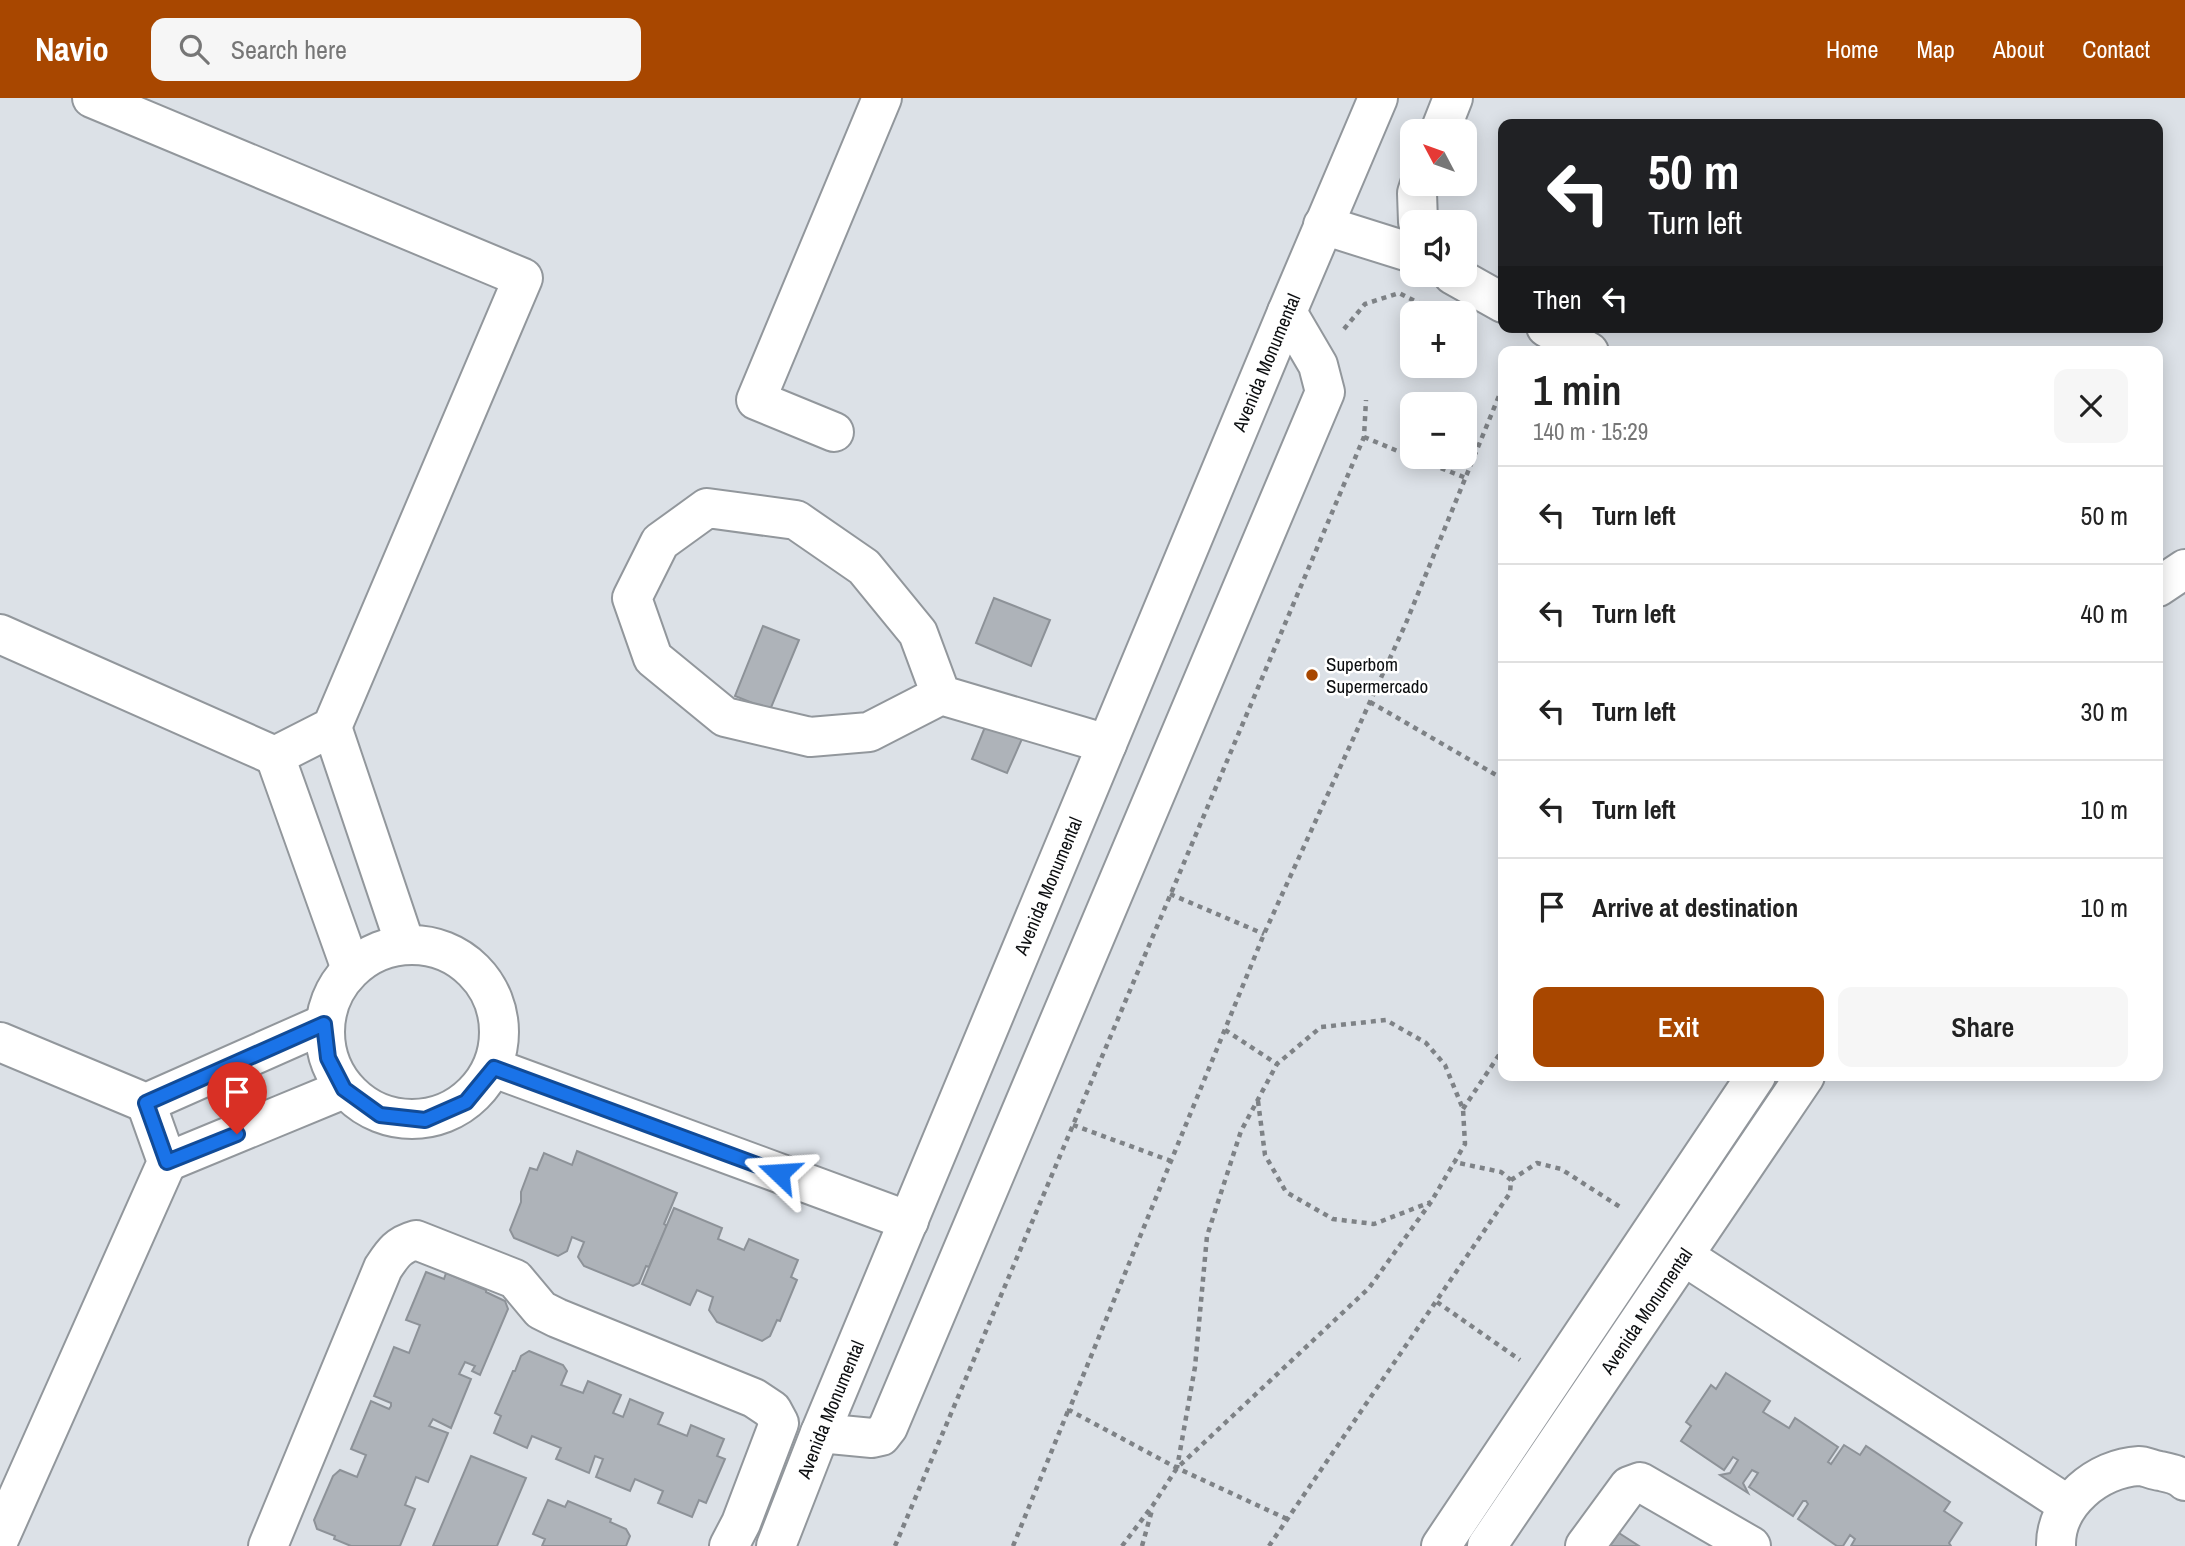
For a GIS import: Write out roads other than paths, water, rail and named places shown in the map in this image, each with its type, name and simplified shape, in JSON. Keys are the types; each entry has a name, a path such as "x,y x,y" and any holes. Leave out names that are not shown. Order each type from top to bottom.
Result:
{"street":[{"path":"92,98 523,278 332,727 275,756"},
{"path":"834,432 756,400 882,98"},
{"name":"Avenida Monumental","path":"776,1546 820,1433 1378,98"},
{"path":"1445,119 1454,98"},
{"path":"1323,225 1400,249"},
{"path":"1474,287 1498,300"},
{"path":"820,1433 872,1438 881,1436 888,1427 1325,392 1318,365 1287,312"},
{"path":"1556,333 1579,346"},
{"path":"941,695 918,633 872,576 864,567 796,520 707,508 660,542 632,598 653,658 725,717 810,737 869,732 941,695 1107,744"},
{"path":"2163,584 2185,569"},
{"path":"0,634 275,756 351,969"},
{"path":"332,727 405,944"},
{"path":"405,944 441,948 473,967 494,996 502,1032 494,1068 466,1102 425,1120 380,1115 344,1089 328,1058 324,1024 332,994 351,969 376,952 405,944"},
{"path":"0,1042 146,1103 324,1024"},
{"path":"494,1068 909,1221"},
{"path":"1441,1546 1753,1081"},
{"name":"Avenida Monumental","path":"1487,1546 1802,1081"},
{"path":"0,1537 167,1162 344,1089"},
{"path":"146,1103 167,1162"},
{"path":"268,1546 383,1268 393,1251 416,1240 515,1279 541,1310 556,1318 754,1398 772,1410 779,1423 741,1523 729,1546"},
{"path":"1684,1256 2068,1505"},
{"path":"2056,1546 2056,1535 2068,1505 2099,1476 2140,1466 2179,1476 2185,1481"},
{"path":"1585,1546 1629,1486 1640,1482 1751,1546"}],"place":[{"name":"Superbom Supermercado","path":"1312,675"}]}
